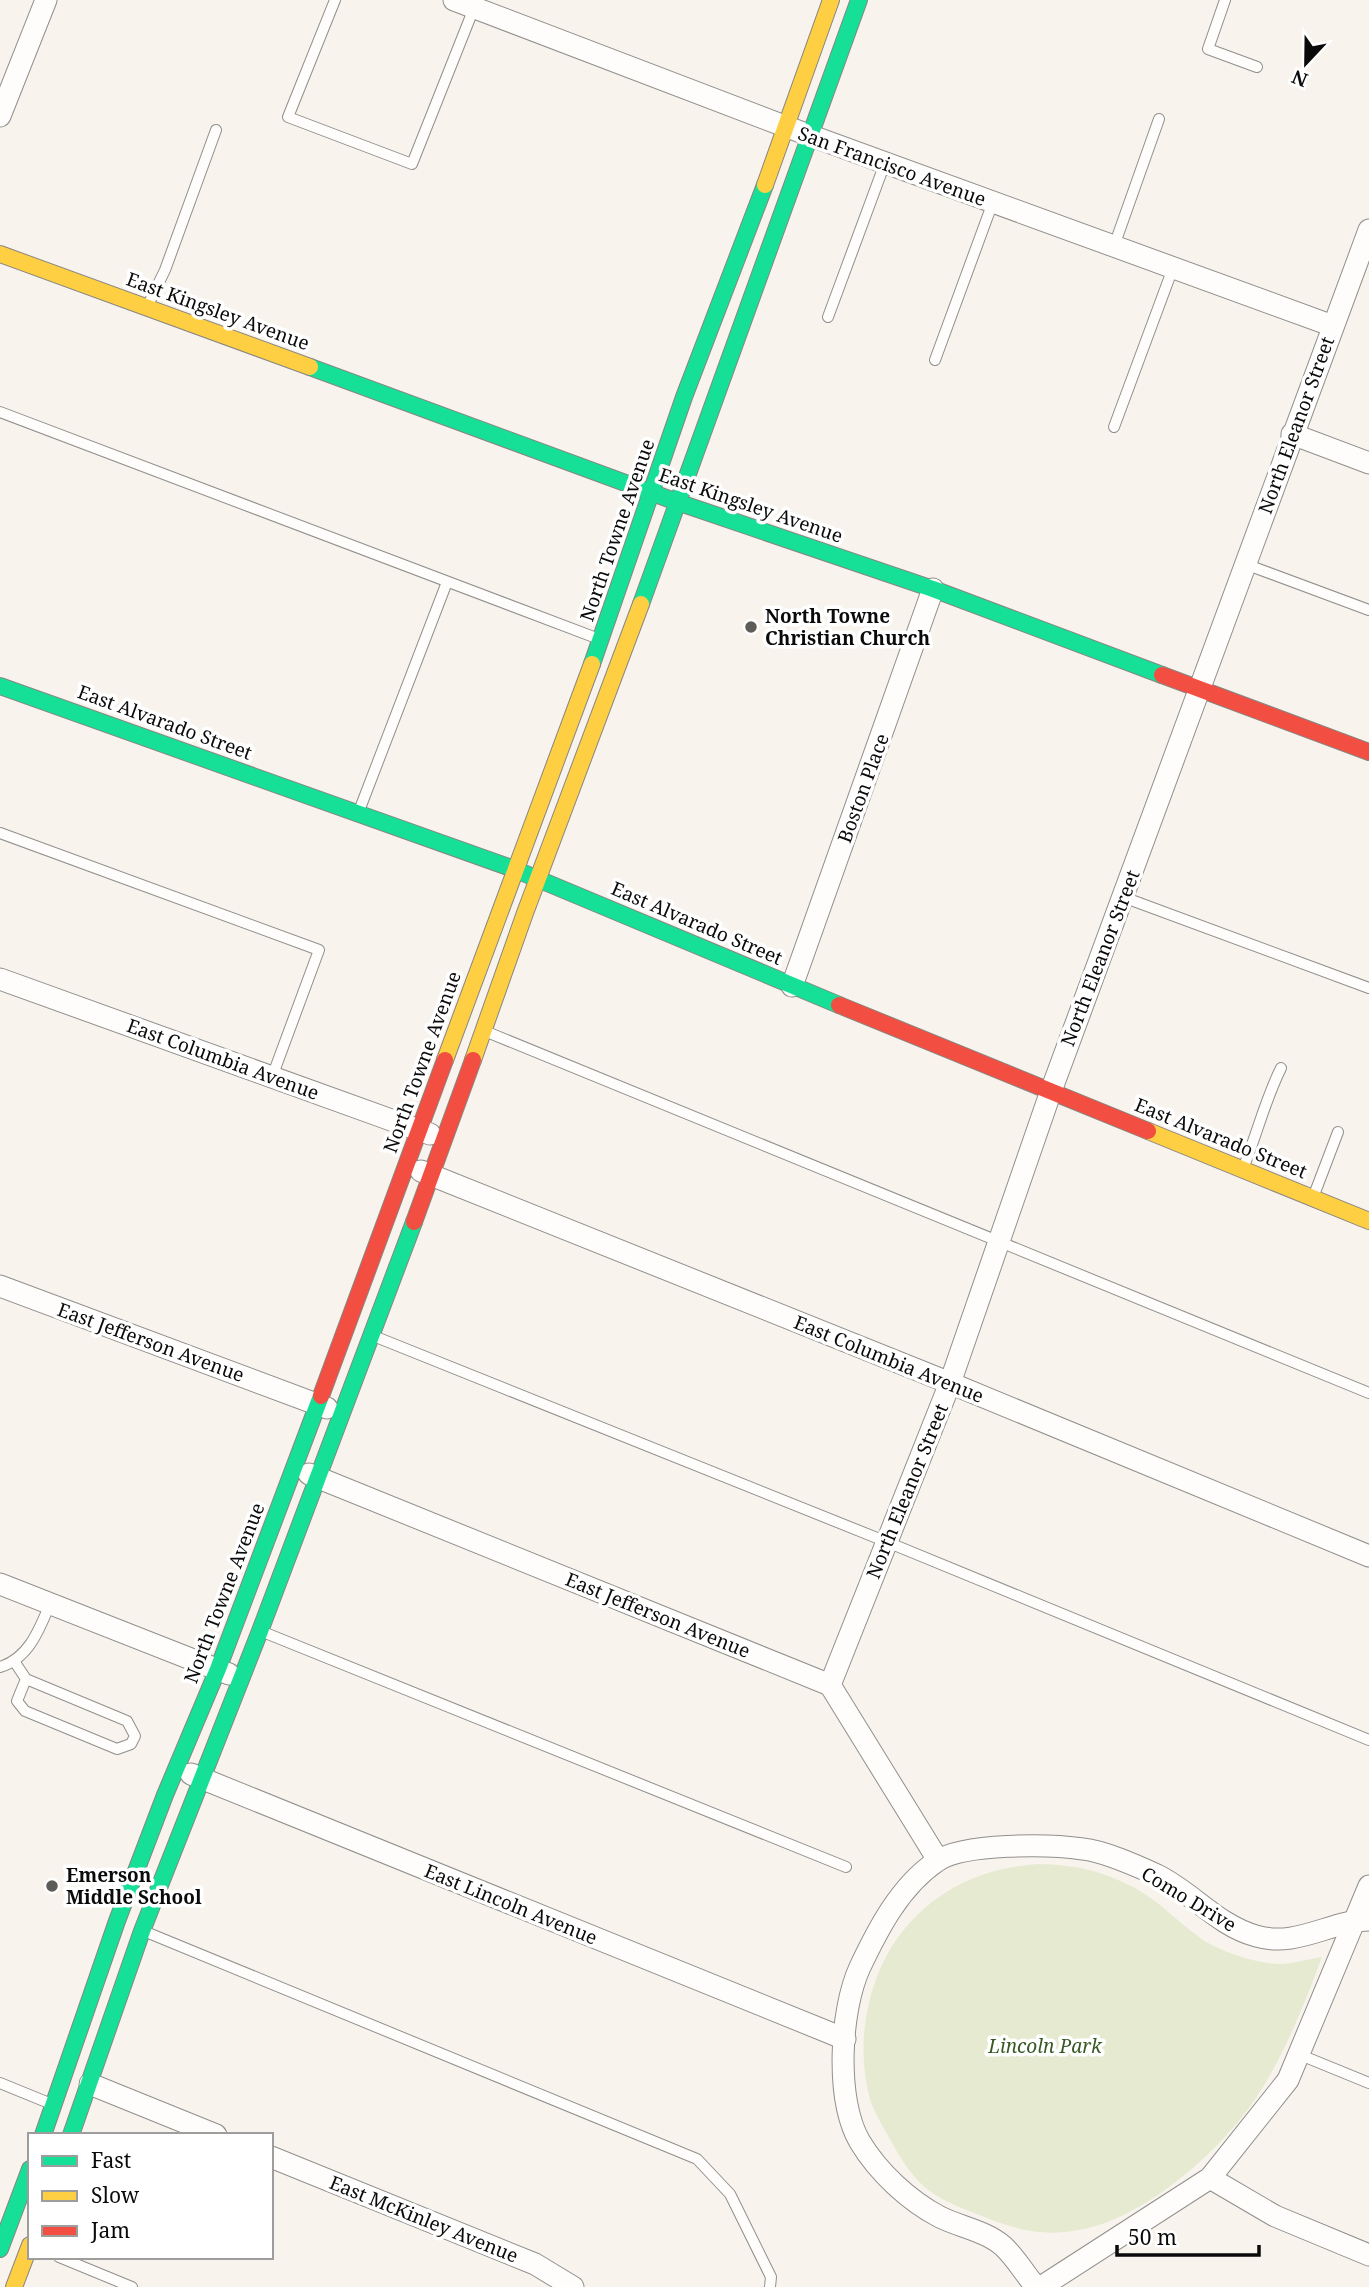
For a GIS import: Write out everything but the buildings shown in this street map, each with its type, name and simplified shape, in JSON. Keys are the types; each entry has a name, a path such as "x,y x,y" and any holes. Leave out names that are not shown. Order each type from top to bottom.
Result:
{"main road":[{"name":"North Towne Avenue","path":"44,2133 117,1921 165,1795 218,1669 295,1466 601,640 684,397 787,127 831,0"},
{"path":"72,2133 142,1931 260,1631 445,1140 537,879 625,649 859,0"},
{"name":"East Kingsley Avenue","path":"0,254 677,502 933,589 1369,752"},
{"name":"East Alvarado Street","path":"0,685 514,869 792,986 1369,1221"},
{"path":"2,2245 28,2174"},
{"path":"14,2287 28,2252"}],"street":[{"path":"0,116 46,0"},
{"name":"San Francisco Avenue","path":"454,0 811,136 1333,326"},
{"name":"North Eleanor Street","path":"830,1685 950,1383 1051,1091 1369,230"},
{"path":"1292,434 1369,463"},
{"name":"Boston Place","path":"792,986 933,589"},
{"name":"East Columbia Avenue","path":"0,979 445,1140"},
{"name":"East Columbia Avenue","path":"406,1165 950,1383 1369,1556"},
{"name":"East Jefferson Avenue","path":"0,1286 318,1403 341,1415"},
{"name":"East Jefferson Avenue","path":"295,1466 316,1478 830,1685"},
{"path":"0,1584 241,1678"},
{"path":"830,1685 938,1860"},
{"name":"East Lincoln Avenue","path":"178,1769 845,2039"},
{"name":"Como Drive","path":"1038,2287 1002,2245 939,2217 908,2195 878,2168 859,2140 846,2106 847,2001 868,1951 889,1913 907,1888 938,1860 992,1847 1085,1849 1159,1876 1225,1924 1258,1937 1288,1940 1363,1920"},
{"path":"1038,2287 1210,2178 1288,2080 1363,1920 1369,1886"},
{"path":"90,2084 211,2133"},
{"name":"East McKinley Avenue","path":"273,2158 536,2264 573,2287"},
{"path":"1210,2178 1275,2216 1369,2255"},
{"path":"2,2245 28,2249"}],"lane":[{"path":"1225,0 1208,49 1257,67"},
{"path":"334,2 288,117 412,164 474,8"},
{"path":"1114,246 1159,119"},
{"path":"147,308 165,270 216,130"},
{"path":"828,317 885,163"},
{"path":"935,359 993,202"},
{"path":"1114,427 1173,268"},
{"path":"0,412 601,640"},
{"path":"1245,564 1369,610"},
{"path":"358,813 447,582"},
{"path":"0,833 318,950 272,1077"},
{"path":"1123,898 1369,988"},
{"path":"460,1021 1369,1393"},
{"path":"1243,1169 1261,1123 1266,1100 1281,1068"},
{"path":"1313,1198 1338,1132"},
{"path":"372,1336 887,1542 1369,1740"},
{"path":"0,1667 25,1654 50,1604"},
{"path":"260,1631 846,1867"},
{"path":"14,1661 26,1679 127,1721 135,1736 131,1744 117,1749 25,1711 18,1700 26,1679"},
{"path":"117,1921 697,2159 730,2193 771,2277 770,2287"},
{"path":"1298,2054 1369,2083"},
{"path":"0,2083 54,2105"},
{"path":"64,2259 132,2287"}],"green space":[{"name":"Lincoln Park","path":"1038,1864 1088,1870 1122,1882 1152,1899 1206,1942 1237,1955 1279,1964 1322,1957 1297,2021 1266,2082 1236,2125 1217,2145 1174,2183 1128,2213 1088,2228 1057,2233 1028,2230 998,2222 945,2200 921,2183 909,2170 874,2110 864,2060 866,2020 875,1981 892,1946 906,1928 937,1898 955,1887 994,1871"}],"traffic: fast":[{"path":"641,604 859,0"},
{"path":"592,664 684,397 765,185"},
{"path":"310,367 677,502 933,589 1162,675"},
{"path":"0,686 514,869 839,1005"},
{"path":"72,2133 142,1931 260,1631 414,1222"},
{"path":"44,2133 117,1921 165,1795 218,1669 321,1396"},
{"path":"0,2249 28,2174"}],"traffic: slow":[{"path":"765,185 831,0"},
{"path":"0,254 310,367"},
{"path":"473,1060 641,604"},
{"path":"445,1060 592,664"},
{"path":"1148,1131 1369,1221"},
{"path":"14,2287 28,2250"}],"traffic: jam":[{"path":"1162,675 1369,752"},
{"path":"839,1005 1148,1131"},
{"path":"321,1396 445,1060"},
{"path":"414,1222 473,1060"}],"place":[{"name":"North Towne Christian Church","path":"751,627"},
{"name":"Emerson Middle School","path":"52,1886"}]}
